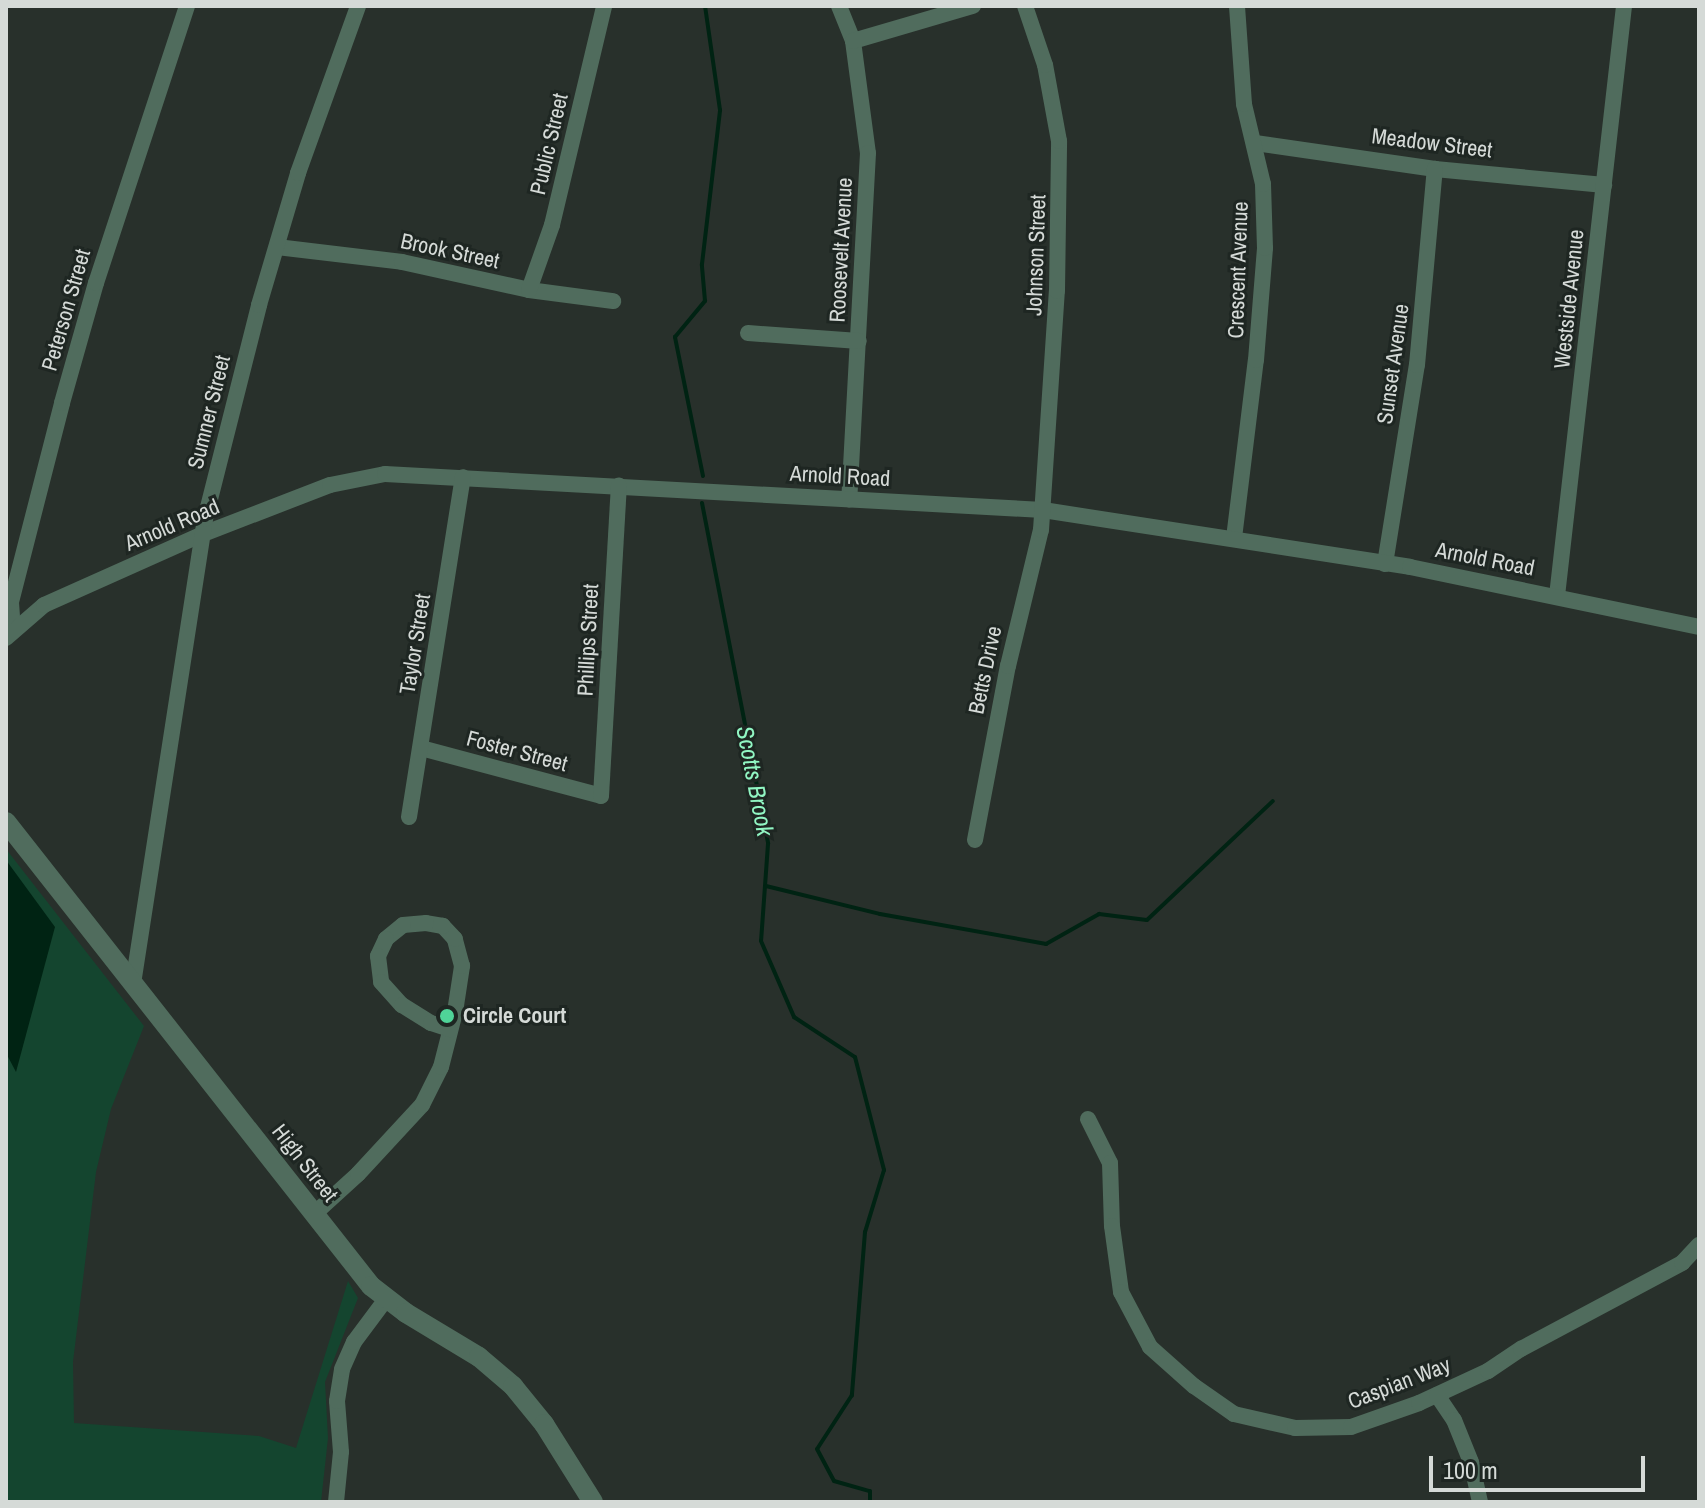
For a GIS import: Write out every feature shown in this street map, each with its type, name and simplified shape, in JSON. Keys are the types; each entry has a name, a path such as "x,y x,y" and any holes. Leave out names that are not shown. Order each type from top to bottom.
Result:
{"street":[{"name":"Peterson Street","path":"10,634 11,602 62,403 96,283 187,6"},
{"name":"Sumner Street","path":"133,984 203,534 229,422 277,247 317,117 358,6"},
{"name":"Public Street","path":"529,290 552,225 604,6"},
{"name":"Roosevelt Avenue","path":"839,6 853,41 868,153 849,499"},
{"path":"853,41 973,6"},
{"name":"Johnson Street","path":"1025,6 1045,65 1059,141 1057,291 1043,510"},
{"name":"Crescent Avenue","path":"1234,538 1256,360 1265,248 1263,184 1240,79 1237,6"},
{"name":"Westside Avenue","path":"1557,596 1624,6"},
{"name":"Meadow Street","path":"1255,143 1435,169 1604,185"},
{"name":"Sunset Avenue","path":"1385,564 1417,365 1435,169"},
{"name":"Brook Street","path":"277,247 402,262 529,290 613,301"},
{"path":"748,333 859,341"},
{"name":"Arnold Road","path":"10,634 44,605 203,534 357,477 385,474 1043,510 1385,564 1557,596 1699,627"},
{"name":"Taylor Street","path":"409,817 463,477"},
{"name":"Phillips Street","path":"601,796 619,486"},
{"name":"Betts Drive","path":"975,840 1008,666 1043,510"},
{"name":"Foster Street","path":"421,748 601,796"},
{"name":"High Street","path":"6,822 314,1214 386,1299 479,1357 513,1386 552,1436 593,1502"},
{"path":"314,1214 358,1174 422,1105 441,1067 450,1029 462,966 455,939 443,926 426,923 403,925 386,939 378,956 381,982 402,1005 431,1023 450,1029"},
{"name":"Caspian Way","path":"1088,1119 1110,1163 1112,1226 1121,1292 1150,1347 1194,1386 1234,1414 1295,1428 1351,1427 1437,1395 1488,1371 1682,1263 1699,1245"},
{"path":"336,1502 341,1452 337,1401 342,1369 354,1342 386,1299"},
{"path":"1437,1395 1454,1420 1480,1502"}],"shaded area":[{"path":"6,849 144,1026 111,1109 96,1172 73,1362 74,1423 259,1436 296,1448 348,1281 358,1298 325,1382 328,1438 321,1502 6,1502"},
{"path":"6,860 55,927 16,1072 6,1053"}],"waterway":[{"name":"Scotts Brook","path":"703,476 675,337 705,301 702,264 720,110 705,6"},
{"name":"Scotts Brook","path":"702,503 768,844 761,941 794,1017 855,1057 884,1170 865,1232 852,1395 817,1449 834,1481 870,1491 870,1502"},
{"path":"766,886 880,914 1046,944 1099,914 1147,920 1273,801"}],"place":[{"name":"Circle Court","path":"447,1016"}]}
